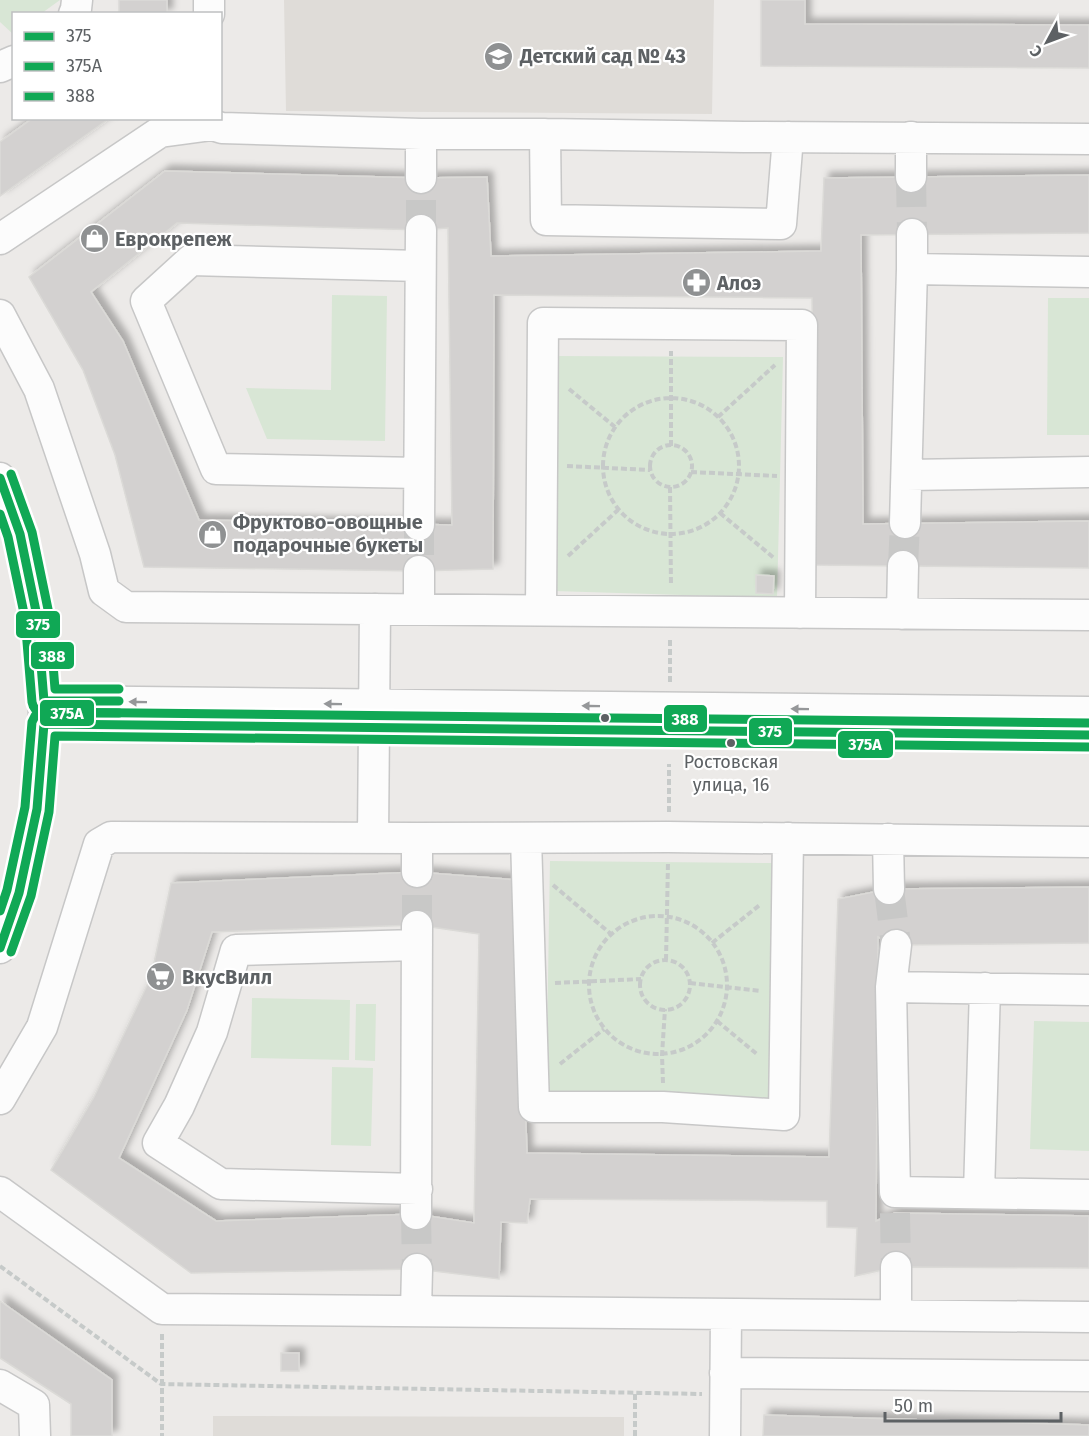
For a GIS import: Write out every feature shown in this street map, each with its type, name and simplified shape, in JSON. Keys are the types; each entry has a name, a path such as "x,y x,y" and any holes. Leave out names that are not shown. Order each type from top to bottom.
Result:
{"street":[{"path":"0,238 160,132 212,122 222,128 421,134 1089,140"},
{"path":"421,134 421,178"},
{"path":"545,134 546,220 758,224 781,224 788,137"},
{"path":"911,137 911,177"},
{"path":"419,525 421,230"},
{"path":"905,523 912,234"},
{"path":"419,473 216,469 146,301 191,260 420,266"},
{"path":"912,269 1089,272"},
{"path":"0,315 39,389 95,554 104,591 126,607 1089,615"},
{"path":"541,610 543,323 802,325 800,613"},
{"path":"907,474 1089,472"},
{"path":"0,478 20,534 37,616 44,712 37,809 19,893 0,948"},
{"path":"902,614 903,566"},
{"path":"419,571 419,609"},
{"path":"373,838 375,609"},
{"path":"44,712 374,716 1089,735"},
{"path":"374,716 1089,712"},
{"path":"0,1099 42,1027 99,844 111,837 417,838 526,851 788,838 1089,842"},
{"path":"417,838 417,872"},
{"path":"526,851 534,1107 663,1107 784,1115 788,838"},
{"path":"888,839 889,889"},
{"path":"417,935 416,1201 220,1184 158,1143 179,1106 212,1032 236,950 417,935"},
{"path":"896,945 891,987 895,1203 979,1193 1089,1195"},
{"path":"891,987 1089,990"},
{"path":"979,1193 985,988"},
{"path":"0,1192 162,1309 1089,1317"},
{"path":"896,1268 896,1315"},
{"path":"416,1311 417,1269"},
{"path":"725,1436 726,1314"},
{"path":"725,1384 1089,1376"},
{"path":"0,1385 34,1405 35,1436"}],"path":[{"path":"670,446 671,324"},
{"path":"718,417 802,340"},
{"path":"542,368 615,427"},
{"path":"671,398 693,401 718,417 732,436 738,453 738,474 736,489 728,505 716,518 701,528 684,534 666,535 649,531 632,523 618,510 609,496 602,462 606,444 615,427 626,414 641,405 658,399 671,398"},
{"path":"670,446 682,449 690,457 692,468 685,482 670,487 655,480 650,465 653,455 662,447 670,446"},
{"path":"542,465 650,470"},
{"path":"691,472 801,477"},
{"path":"670,487 670,685"},
{"path":"541,581 618,510"},
{"path":"720,513 801,579"},
{"path":"526,851 611,934"},
{"path":"712,943 787,883"},
{"path":"647,916 667,916 689,923 706,934 712,943 718,950 726,968 728,988 724,1008 715,1026 700,1041 682,1051 662,1055 639,1053 618,1042 604,1029 591,1005 588,982 593,959 611,934 624,924 647,916"},
{"path":"661,960 669,960 684,968 690,983 686,998 675,1007 665,1009 653,1006 647,1001 640,987 641,979 648,966 661,960"},
{"path":"530,983 641,979"},
{"path":"690,983 786,993"},
{"path":"663,1107 662,1055 665,1009"},
{"path":"717,1021 784,1077"},
{"path":"533,1084 604,1029"},
{"path":"0,1266 161,1384 635,1393 725,1384"},
{"path":"162,1309 162,1436"},
{"path":"635,1393 635,1436"}],"shaded area":[{"name":"Детский сад № 43","path":"284,0 714,0 712,114 286,111"},
{"path":"213,1416 624,1417 624,1436 213,1436"}],"green space":[{"path":"0,0 60,0 43,12 12,12 12,33 0,22"},
{"path":"332,295 387,296 385,441 267,439 246,388 331,390"},
{"path":"1048,298 1089,298 1089,435 1047,435"},
{"path":"558,356 783,357 777,598 554,591"},
{"path":"550,861 775,863 770,1104 546,1097"},
{"path":"252,998 350,1000 349,1060 251,1058"},
{"path":"356,1004 376,1004 375,1061 355,1060"},
{"path":"1034,1021 1089,1022 1089,1151 1030,1149"},
{"path":"332,1067 373,1068 371,1146 331,1145"}],"building":[{"path":"119,0 167,0 167,12 119,12"},
{"path":"761,0 805,0 805,24 1089,25 1089,68 761,66"},
{"path":"30,120 107,120 0,196 0,142"},
{"path":"165,171 421,178 487,177 491,256 821,251 824,178 1089,175 1089,233 861,235 863,524 1089,521 1089,568 816,565 812,298 494,295 493,569 419,571 144,567 115,455 83,370 29,277","holes":["177,223 421,230 448,228 452,525 199,520 123,341 91,292"]},
{"path":"756,575 774,576 773,594 756,593"},
{"path":"417,872 517,880 527,1153 829,1157 838,899 889,889 1089,887 1089,943 896,945 878,937 876,1221 895,1213 1089,1216 1089,1268 896,1267 855,1276 857,1228 827,1227 827,1201 530,1199 527,1223 501,1222 499,1279 417,1269 191,1273 51,1170 94,1097 151,977 171,883","holes":["417,925 479,934 474,1223 416,1214 216,1221 119,1158 187,1010 212,932"]},
{"path":"0,1301 112,1380 112,1436 71,1436 71,1404 0,1358"},
{"path":"281,1353 299,1353 299,1371 281,1371"},
{"path":"764,1415 1089,1425 1089,1436 763,1436"}],"tunnel":[{"path":"911,177 912,234"},
{"path":"421,178 421,230"},
{"path":"903,566 905,523"},
{"path":"419,525 419,571"},
{"path":"417,872 417,925"},
{"path":"889,889 896,945"},
{"path":"895,1213 896,1267"},
{"path":"416,1214 417,1269"}],"transit line":[{"name":"388","path":"11,474 32,532 49,614 55,689 119,689"},
{"name":"375","path":"0,478 20,534 37,616 44,701 119,701"},
{"name":"375А","path":"0,514 8,537 25,618 34,708 43,713 119,713"},
{"name":"388","path":"0,911 7,890 25,807 32,722 35,716 42,712 1089,723"},
{"name":"375","path":"0,948 19,893 37,809 44,724 1089,735"},
{"name":"375А","path":"11,952 31,896 49,812 55,736 1089,747"}],"place":[{"name":"Детский сад № 43","path":"499,56"},
{"name":"Еврокрепеж","path":"94,239"},
{"name":"Алоэ","path":"696,283"},
{"name":"Фруктово-овощные подарочные букеты","path":"212,534"},
{"name":"Ростовская улица, 16","path":"731,743"},
{"name":"ВкусВилл","path":"161,977"}]}
